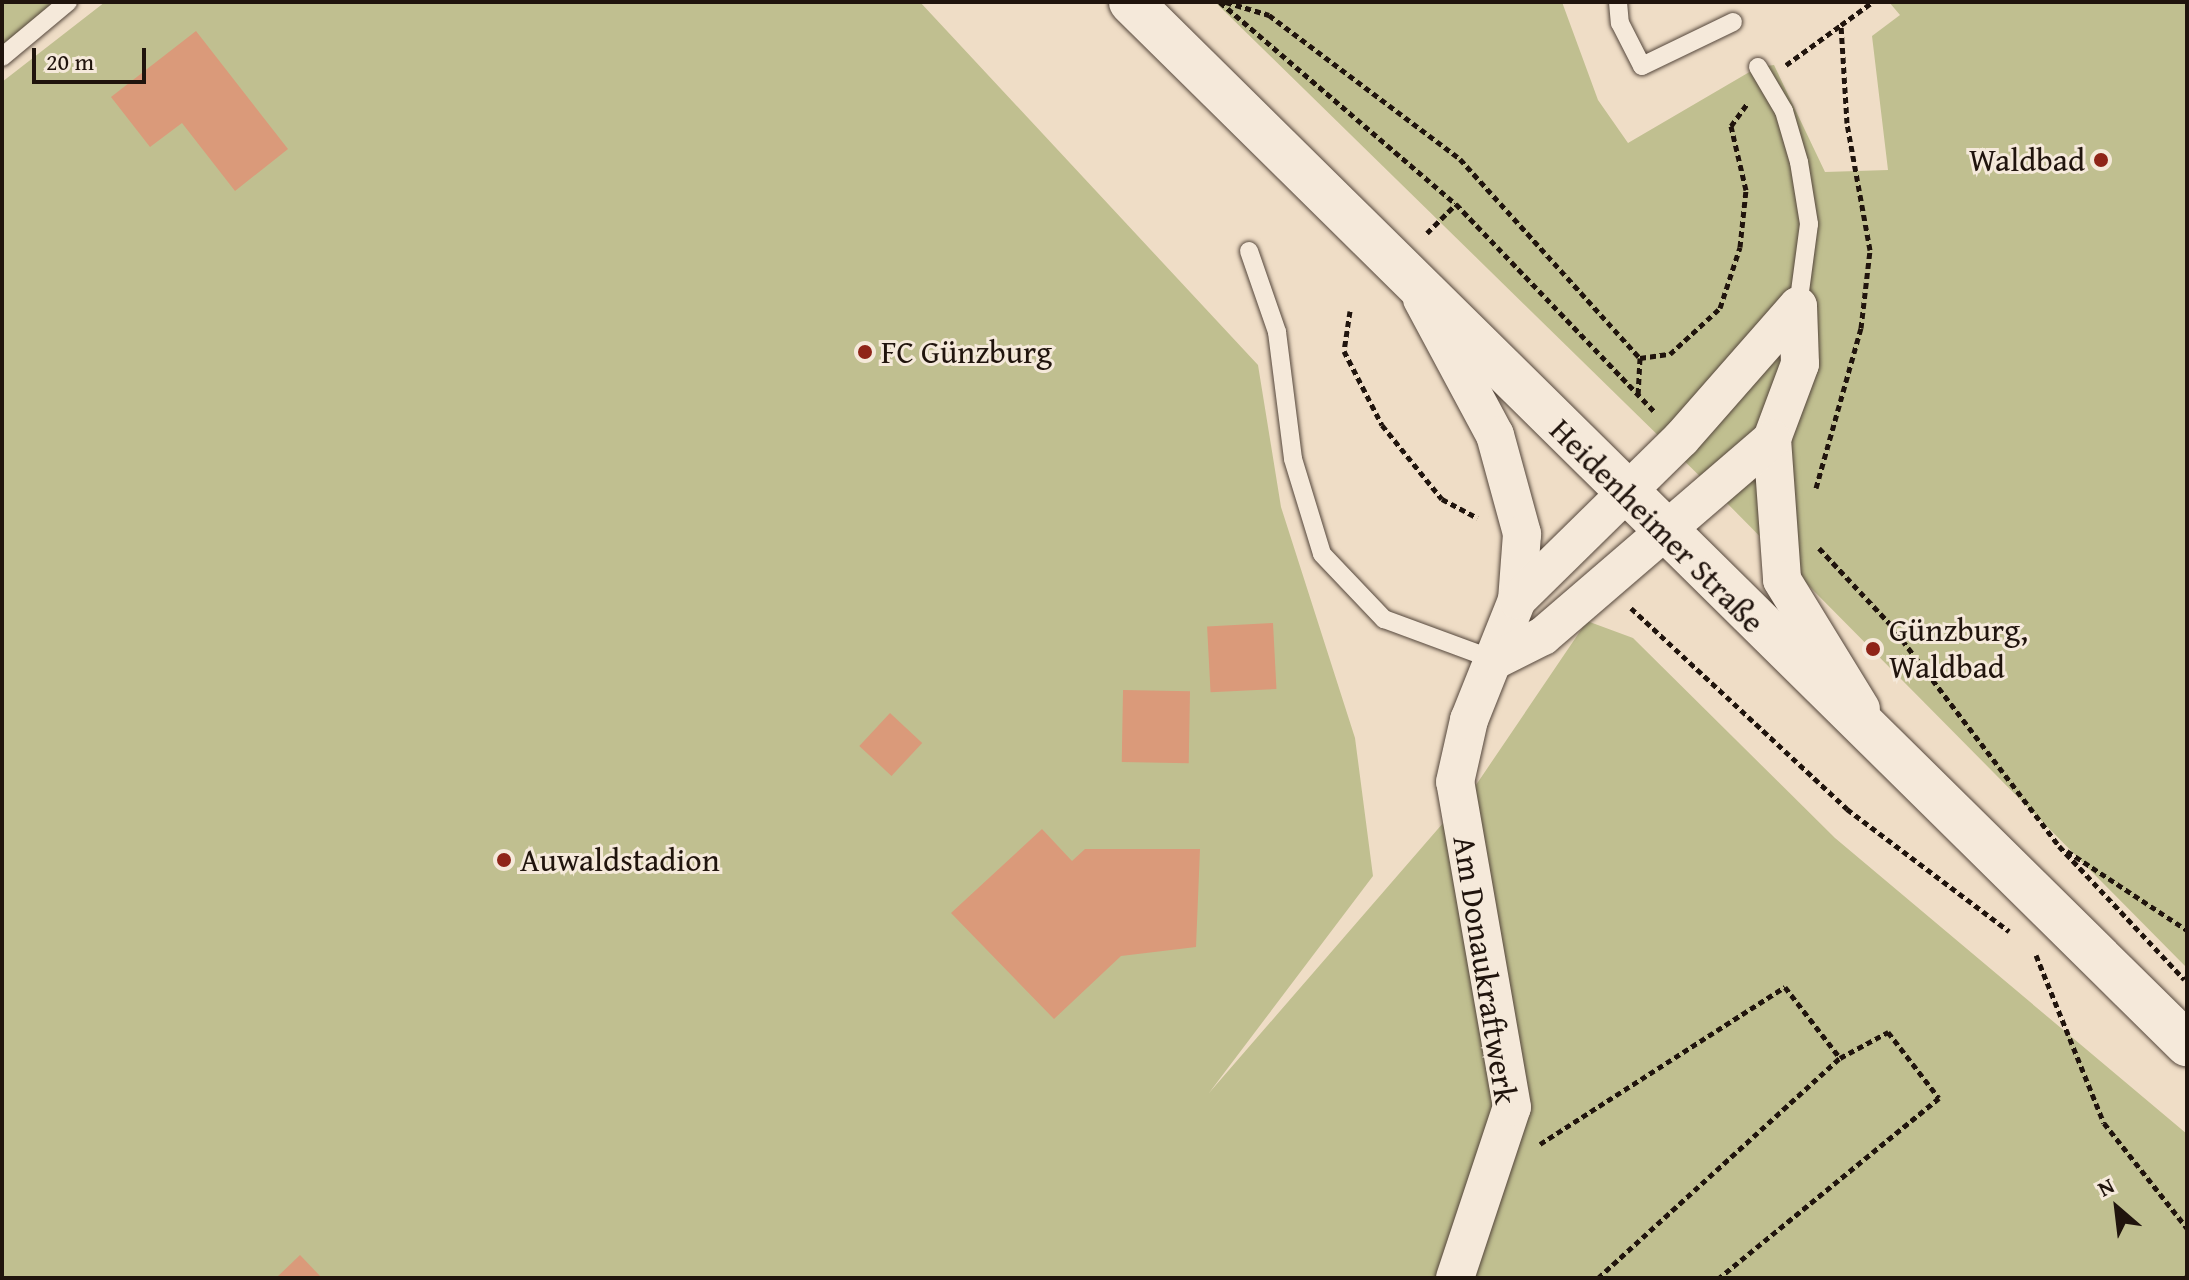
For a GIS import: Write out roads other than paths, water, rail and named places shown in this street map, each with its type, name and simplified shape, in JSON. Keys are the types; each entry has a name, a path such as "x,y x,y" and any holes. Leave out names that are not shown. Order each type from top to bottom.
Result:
{"main road":[{"name":"Heidenheimer Straße","path":"1131,2 1624,495 2187,1044"}],"street":[{"path":"1415,286 1495,435 1522,534 1517,600"},
{"path":"1798,306 1800,364 1772,439 1773,520 1782,580 1885,749"},
{"name":"Am Donaukraftwerk","path":"1455,1278 1512,1107 1455,782 1469,720 1517,600 1681,439 1798,306"},
{"path":"1495,660 1543,636 1772,439"}],"lane":[{"path":"2,57 68,2"},
{"path":"1618,2 1620,23 1642,66 1733,22"},
{"path":"1762,73 1799,162 1809,224 1798,306"},
{"path":"1249,251 1277,332 1293,459 1322,554 1384,619 1495,660"}],"place":[{"name":"Waldbad","path":"2101,160"},
{"name":"FC Günzburg","path":"865,352"},
{"name":"Günzburg, Waldbad","path":"1873,649"},
{"name":"Auwaldstadion","path":"504,860"}]}
